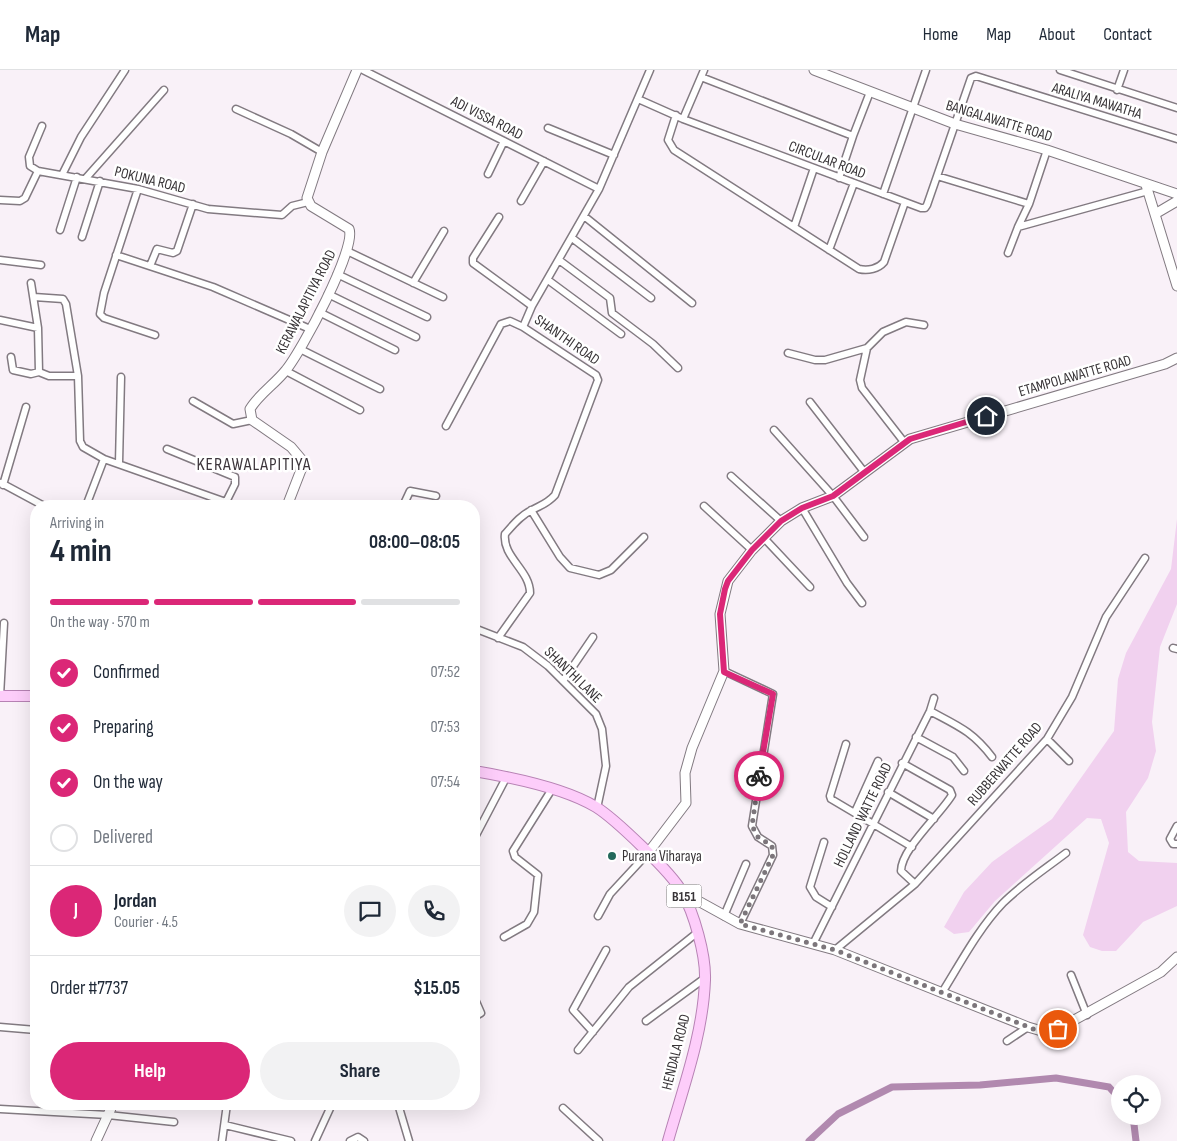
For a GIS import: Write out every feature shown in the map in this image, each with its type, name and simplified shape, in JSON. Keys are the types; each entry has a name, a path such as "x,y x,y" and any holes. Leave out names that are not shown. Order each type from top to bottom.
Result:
{"main road":[{"path":"0,696 30,696"},
{"name":"HENDALA ROAD","path":"480,772 507,776 552,789 596,808 648,853 682,892 698,932 705,978 699,1034 668,1141"}],"street":[{"path":"62,175 81,137 125,70"},
{"path":"308,202 309,188 322,152 357,70"},
{"name":"ADI VISSA ROAD","path":"362,70 599,189"},
{"name":"SHANTHI ROAD","path":"498,638 530,593 530,587 505,547 505,534 516,521 531,510 548,504 555,495 598,380 596,375 523,327 532,306 599,189 650,70"},
{"path":"684,119 704,70"},
{"name":"BANGALAWATTE ROAD","path":"814,70 956,124 1047,150 1147,188 1177,194"},
{"path":"883,194 926,70"},
{"path":"1063,70 1117,90 1177,108"},
{"path":"1117,90 1124,70"},
{"name":"ARALIYA MAWATHA","path":"956,124 971,78 976,76 1177,139"},
{"path":"701,77 852,136"},
{"path":"86,178 164,90"},
{"path":"839,178 852,136 870,92"},
{"name":"CIRCULAR ROAD","path":"638,99 676,116 854,184 925,208 956,124"},
{"path":"236,109 292,134 322,152"},
{"path":"676,116 668,140 674,150 859,269 869,270 881,266 905,202"},
{"path":"0,200 20,201 25,198 38,171 30,166 29,157 42,126"},
{"path":"548,128 614,155"},
{"path":"488,174 504,141"},
{"path":"1008,253 1029,204 1047,150"},
{"path":"521,201 544,161"},
{"path":"794,227 814,168"},
{"name":"POKUNA ROAD","path":"38,171 138,188 208,209 282,215 292,206 308,202"},
{"path":"937,176 1029,204"},
{"path":"60,230 77,177"},
{"path":"82,238 100,181"},
{"path":"829,250 854,184"},
{"path":"138,188 104,293 100,314 104,318 155,335"},
{"path":"1018,227 1147,188 1177,286"},
{"path":"1155,214 1177,201"},
{"name":"KERAWALAPITIYA ROAD","path":"252,420 249,413 253,403 286,371 300,349 338,274 351,237 349,229 342,223 314,208 308,202"},
{"path":"150,266 157,249 173,253 177,252 193,204"},
{"path":"584,216 692,303"},
{"path":"499,217 473,258 473,263 532,306"},
{"path":"413,283 444,231"},
{"path":"572,238 651,298"},
{"path":"347,251 443,297"},
{"path":"116,255 213,287 310,329"},
{"path":"0,260 41,265"},
{"path":"559,260 610,298 612,313 653,344 678,368"},
{"path":"338,274 428,317"},
{"path":"548,280 621,334"},
{"path":"31,283 38,328 39,372"},
{"path":"328,294 416,337"},
{"path":"34,297 59,298 63,299 66,304 78,376 80,441 83,448 104,459 221,500"},
{"path":"319,312 395,350"},
{"path":"0,320 38,328"},
{"path":"446,426 501,324 510,321 523,327"},
{"path":"904,442 862,388 860,380 867,348 882,332 906,322 924,325"},
{"path":"788,353 815,360 867,348"},
{"path":"300,349 380,389"},
{"path":"11,357 10,364 14,370 31,374 39,372 49,376 78,376"},
{"name":"ETAMPOLAWATTE ROAD","path":"648,853 686,803 685,773 692,748 724,672 720,614 728,581 752,550 781,521 802,508 833,496 904,442 1165,364 1177,358"},
{"path":"286,371 360,410"},
{"path":"119,463 121,377"},
{"path":"194,401 233,424 252,420 291,447 302,460 301,470 290,500"},
{"path":"810,402 864,473"},
{"path":"26,406 2,484 33,500"},
{"path":"774,430 833,496 864,537"},
{"path":"167,449 235,477 235,484 227,500"},
{"path":"88,500 104,459"},
{"path":"731,476 781,521"},
{"path":"406,500 410,491 436,496"},
{"path":"704,506 752,550"},
{"path":"802,508 846,583 862,603"},
{"path":"531,510 564,563 570,568 599,574 611,570 644,537"},
{"path":"764,538 810,587"},
{"name":"RUBBERWATTE ROAD","path":"835,950 914,884 1047,739 1072,697 1106,617 1145,558"},
{"path":"0,696 4,623"},
{"name":"SHANTHI LANE","path":"480,630 523,647 548,666 596,714 602,729 606,766 596,808"},
{"path":"563,681 593,637"},
{"path":"724,672 773,694 752,826 758,837 772,846 773,855 740,924"},
{"name":"HOLLAND WATTE ROAD","path":"814,942 902,763 930,711 934,698"},
{"path":"930,711 969,732 979,740 992,757"},
{"path":"916,737 953,757 964,771"},
{"path":"1047,739 1069,761"},
{"path":"846,744 830,796 833,802 855,812 912,847"},
{"path":"855,812 878,760"},
{"path":"902,763 950,790 951,797 912,847 901,869 914,884"},
{"path":"480,828 507,776"},
{"path":"504,937 527,924 534,912 538,875 515,856 514,851 552,789"},
{"path":"888,792 934,819"},
{"path":"1177,826 1170,839 1173,844 1177,844"},
{"path":"824,842 810,887 816,897 832,907"},
{"path":"598,916 610,894 648,853"},
{"path":"943,991 987,922 1002,904 1066,853"},
{"path":"724,916 746,864"},
{"path":"682,892 740,924 773,934 814,942 943,991 1028,1027 1045,1032 1058,1029 1087,1015 1161,972 1177,957"},
{"path":"578,1050 629,987 698,932"},
{"path":"592,1032 573,1010 606,950"},
{"path":"1071,975 1087,1015"},
{"path":"646,1020 705,978"},
{"path":"0,1027 30,1030"},
{"path":"1007,1041 1028,1027"},
{"path":"563,1108 599,1141"},
{"path":"0,1110 108,1115 174,1122"},
{"path":"96,1141 110,1110"},
{"path":"222,1141 226,1110"},
{"path":"315,1141 329,1110"},
{"path":"400,1110 410,1141"},
{"path":"225,1124 291,1141"},
{"path":"350,1141 358,1138 364,1141"}],"shaded area":[{"path":"1177,519 1177,604 1160,647 1152,722 1156,751 1148,778 1126,812 1128,852 1139,861 1177,863 1177,906 1143,922 1116,951 1102,951 1090,947 1083,935 1109,843 1101,819 1087,818 995,901 969,932 954,934 944,927 964,892 992,862 1052,819 1114,731 1118,679 1126,653 1171,569"}],"waterway":[{"path":"809,1141 838,1114 892,1087 980,1085 1056,1078 1109,1087 1111,1089"},
{"path":"1134,1125 1136,1141"}],"way so far":[{"path":"759,776 752,826 758,837 774,849 773,855 740,924 773,934 814,942 943,991 1036,1030 1045,1032 1058,1029"}],"place":[{"name":"Purana Viharaya","path":"612,856"}],"district":[{"name":"KERAWALAPITIYA","path":"254,464"}],"route":[{"path":"759,776 773,694 724,672 720,614 728,581 752,550 781,521 802,508 833,496 904,442 986,416"}]}
